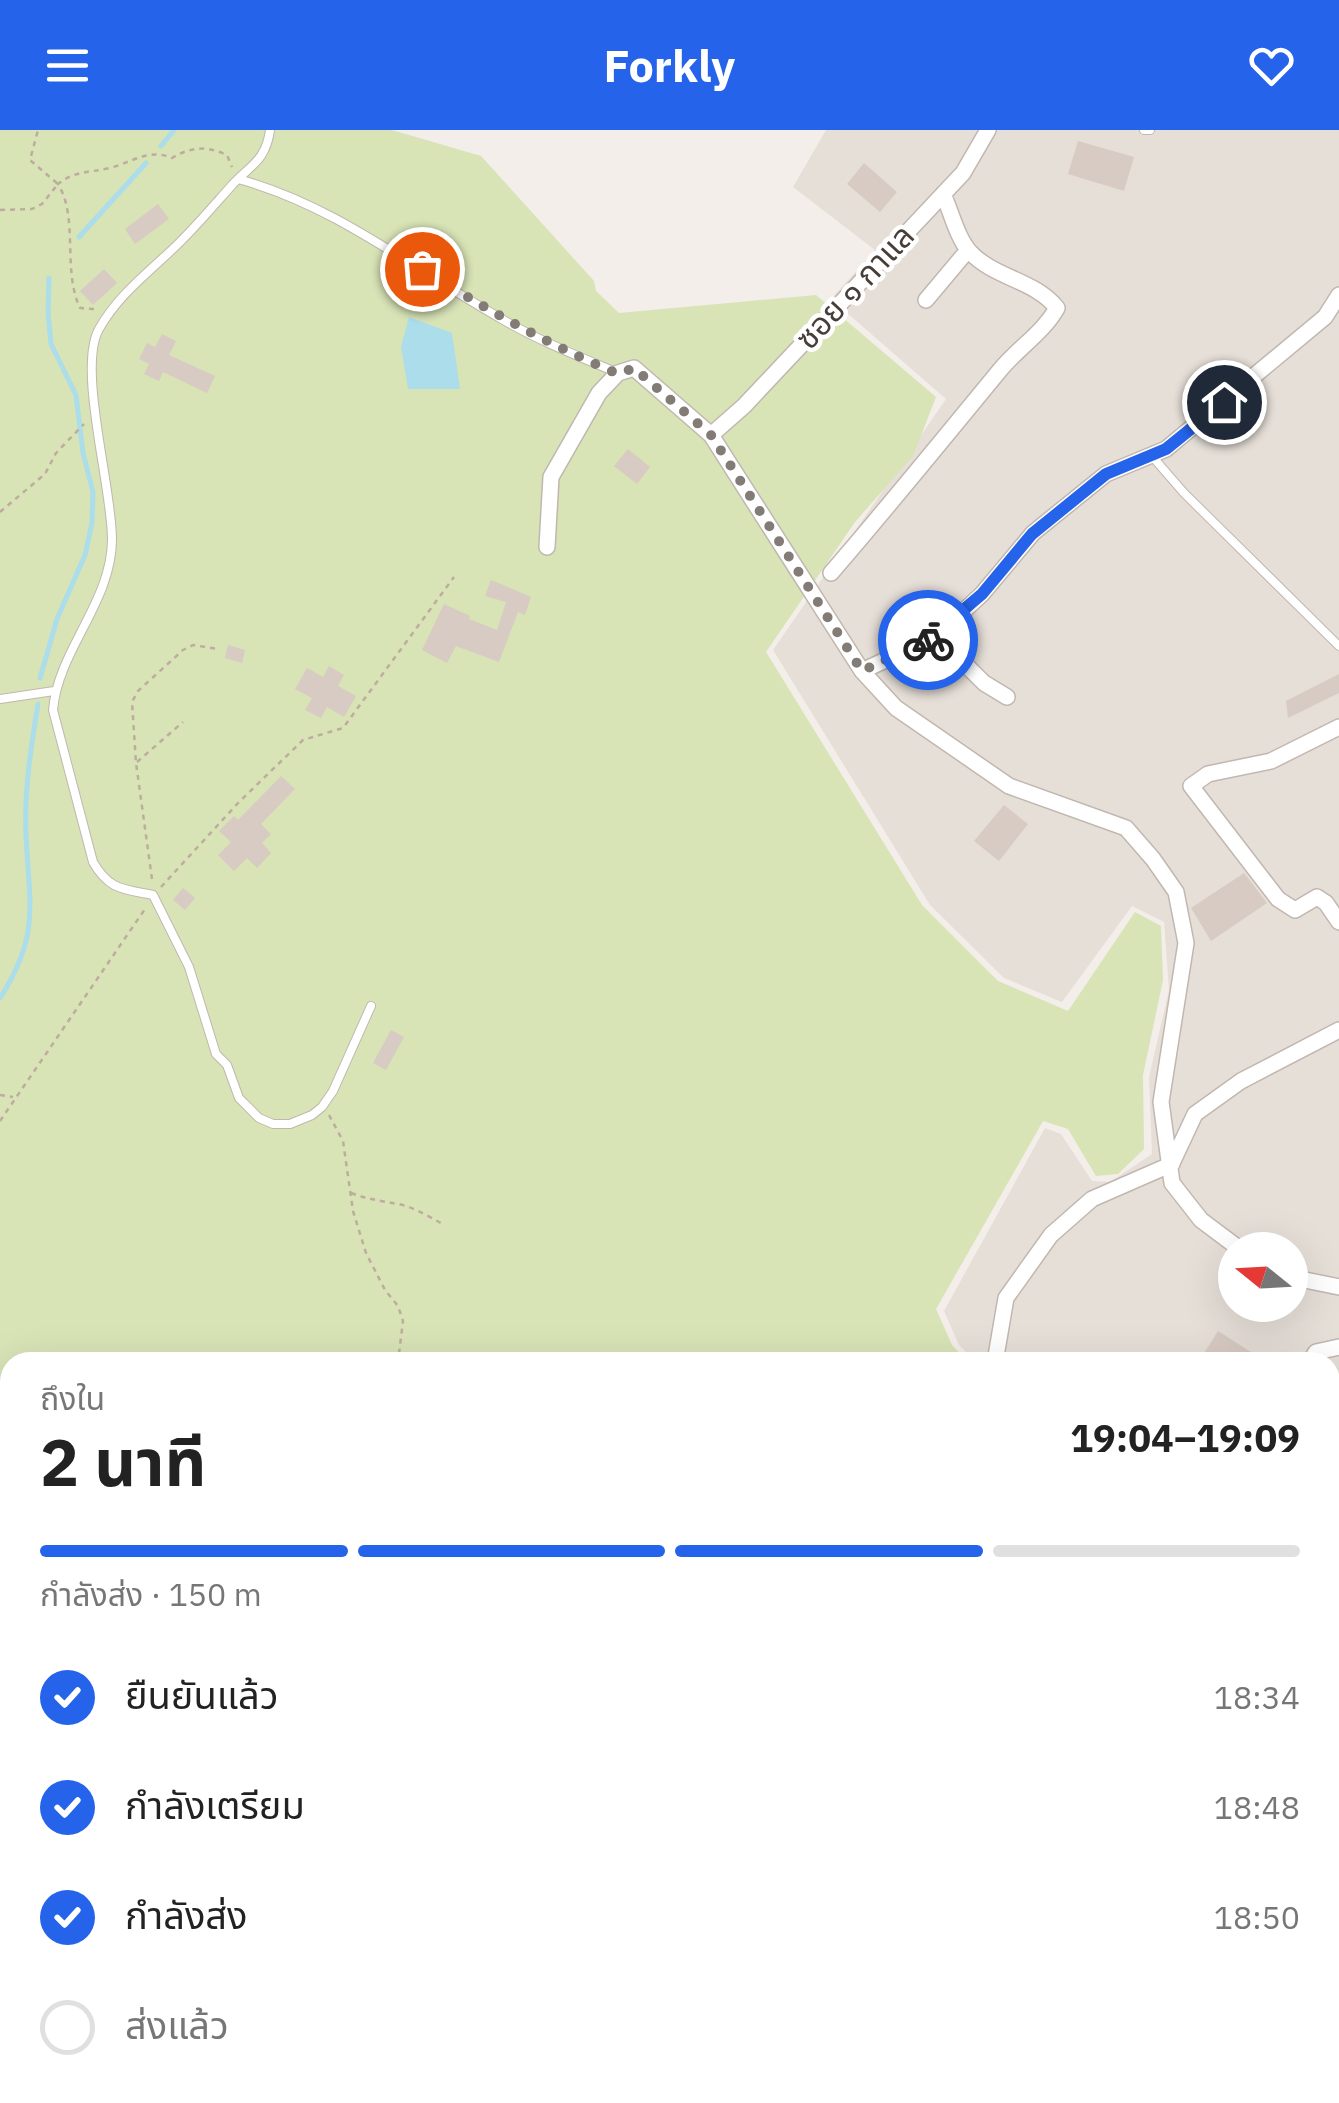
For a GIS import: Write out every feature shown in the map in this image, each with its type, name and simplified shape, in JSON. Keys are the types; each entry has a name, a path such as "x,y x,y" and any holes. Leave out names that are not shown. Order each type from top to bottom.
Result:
{"street":[{"name":"ซอย ๑ กาแล","path":"711,435 744,406 963,173 988,130"},
{"path":"831,573 920,471 1004,365 1048,324 1057,308 1047,295 982,262 968,250 943,194"},
{"path":"926,300 968,250"},
{"path":"862,671 937,636 982,594 1032,534 1106,474 1166,449 1325,316 1339,295"},
{"path":"547,546 551,477 599,392 618,374 634,368 711,435 862,671 896,708 1009,786 1126,828 1176,892 1186,944 1161,1102 1172,1182 1201,1220 1218,1233"},
{"path":"937,636 984,684 1007,697"},
{"path":"1337,913 1317,897 1294,910 1278,899 1191,786 1208,774 1271,761 1339,727"},
{"path":"997,1352 1006,1298 1051,1235 1092,1199 1172,1164 1196,1114 1241,1082 1339,1030"},
{"path":"1308,1281 1339,1287"}],"lane":[{"path":"270,130 256,164 180,242 128,288 97,332 89,360 111,502 112,546 101,593 54,691 52,710 93,862 102,878 117,888 153,895 189,967 208,1038 248,1111 274,1124 290,1124 322,1107 371,1006"},
{"path":"238,179 301,200 396,252 500,319 618,374"},
{"path":"1151,455 1184,493 1339,646"},
{"path":"0,698 54,691"}],"path":[{"path":"38,130 30,160 58,184 64,195 72,292 80,308 98,308"},
{"path":"0,210 32,209 42,204 73,172 111,168 140,156 161,153 172,158 187,150 210,148 228,155 238,179"},
{"path":"0,512 44,474 56,452 89,420"},
{"path":"0,1121 128,939 153,895 303,740 343,728 454,576"},
{"path":"153,895 132,702 138,691 184,650 194,645 218,649"},
{"path":"136,763 183,722"},
{"path":"0,1095 14,1097"},
{"path":"322,1107 343,1140 349,1192 366,1253 403,1321 399,1352"},
{"path":"349,1192 416,1210 443,1224"}],"shaded area":[{"path":"826,130 1339,130 1339,1352 966,1352 959,1345 944,1311 1045,1128 1061,1134 1092,1181 1110,1182 1152,1154 1149,1077 1169,990 1164,922 1132,906 1062,1002 1004,978 930,905 773,650 946,399 831,299 875,250 793,187"}],"green space":[{"path":"0,130 392,130 481,156 619,313 816,295 936,397 913,456 855,522 766,652 922,905 998,981 1068,1011 1135,912 1161,926 1163,980 1143,1075 1144,1149 1118,1174 1096,1176 1068,1129 1043,1121 936,1309 959,1352 0,1352"}],"water":[{"path":"409,317 452,333 460,389 408,389 401,347"}],"building":[{"path":"1078,141 1134,157 1124,191 1068,174"},
{"path":"864,163 897,192 880,212 847,184"},
{"path":"158,204 169,219 135,244 125,229"},
{"path":"104,269 117,283 93,305 80,291"},
{"path":"162,334 176,341 169,355 215,376 207,393 163,372 159,381 144,374 149,364 139,359 147,343 155,347"},
{"path":"628,449 650,467 637,484 614,466"},
{"path":"491,580 531,597 525,615 518,612 499,662 456,646 447,663 422,650 444,604 497,630 506,602 485,596"},
{"path":"228,645 245,650 242,663 225,658"},
{"path":"329,666 344,675 338,686 356,696 344,717 327,707 321,718 305,710 312,698 295,689 307,668 323,677"},
{"path":"1339,674 1339,693 1288,718 1286,701"},
{"path":"281,776 295,789 261,824 271,834 262,843 271,853 257,868 247,858 234,871 218,855 231,842 219,831 234,816 238,820"},
{"path":"1004,805 1028,824 999,861 974,841"},
{"path":"1244,873 1267,903 1211,941 1191,908"},
{"path":"183,888 195,898 185,910 173,900"},
{"path":"391,1030 404,1037 386,1070 373,1063"},
{"path":"1218,1331 1251,1352 1205,1352"}],"waterway":[{"path":"161,146 174,130"},
{"path":"79,237 146,163"},
{"path":"40,678 57,619 85,555 93,492 83,453 76,395 51,344 49,278"},
{"path":"0,998 22,955 30,918 26,802 38,704"}],"way so far":[{"path":"422,269 500,319 562,349 618,374 634,368 711,435 862,671 928,640"}],"route":[{"path":"928,640 982,594 1032,534 1106,474 1166,449 1224,402"}]}
